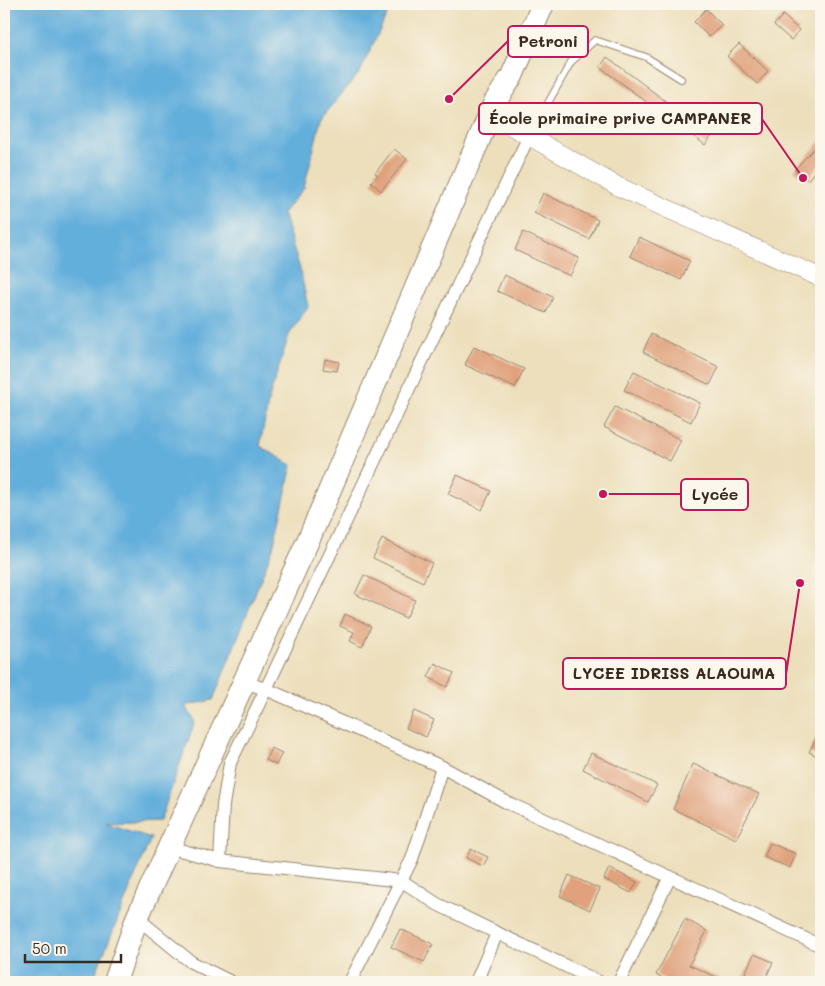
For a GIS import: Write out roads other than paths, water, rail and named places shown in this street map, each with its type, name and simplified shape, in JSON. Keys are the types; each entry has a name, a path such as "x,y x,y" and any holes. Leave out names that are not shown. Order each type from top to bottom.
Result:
{"highway":[{"path":"115,982 138,918 311,534 492,108 500,76 530,4"},
{"path":"492,108 512,76 543,4"}],"street":[{"path":"492,108 529,136 619,187 821,278"},
{"path":"220,861 222,806 230,762 529,136"},
{"path":"243,682 266,689 442,767 506,802 821,946"},
{"path":"350,982 412,860 442,767"},
{"path":"169,847 220,861 402,881 437,904 599,982"},
{"path":"618,982 670,877"},
{"path":"138,918 191,962 231,982"},
{"path":"476,982 497,933"}],"lane":[{"path":"529,136 571,62 595,40 646,57 682,78"}],"water":[{"path":"9,4 392,4 360,72 321,119 304,188 283,213 300,269 308,307 289,335 269,398 260,446 292,465 273,548 213,700 185,706 195,721 160,821 106,823 151,838 92,982 4,982 4,98"}],"place":[{"name":"Petroni","path":"449,99"},
{"name":"École primaire prive CAMPANER","path":"803,178"},
{"name":"Lycée","path":"603,494"},
{"name":"LYCEE IDRISS ALAOUMA","path":"800,583"}]}
